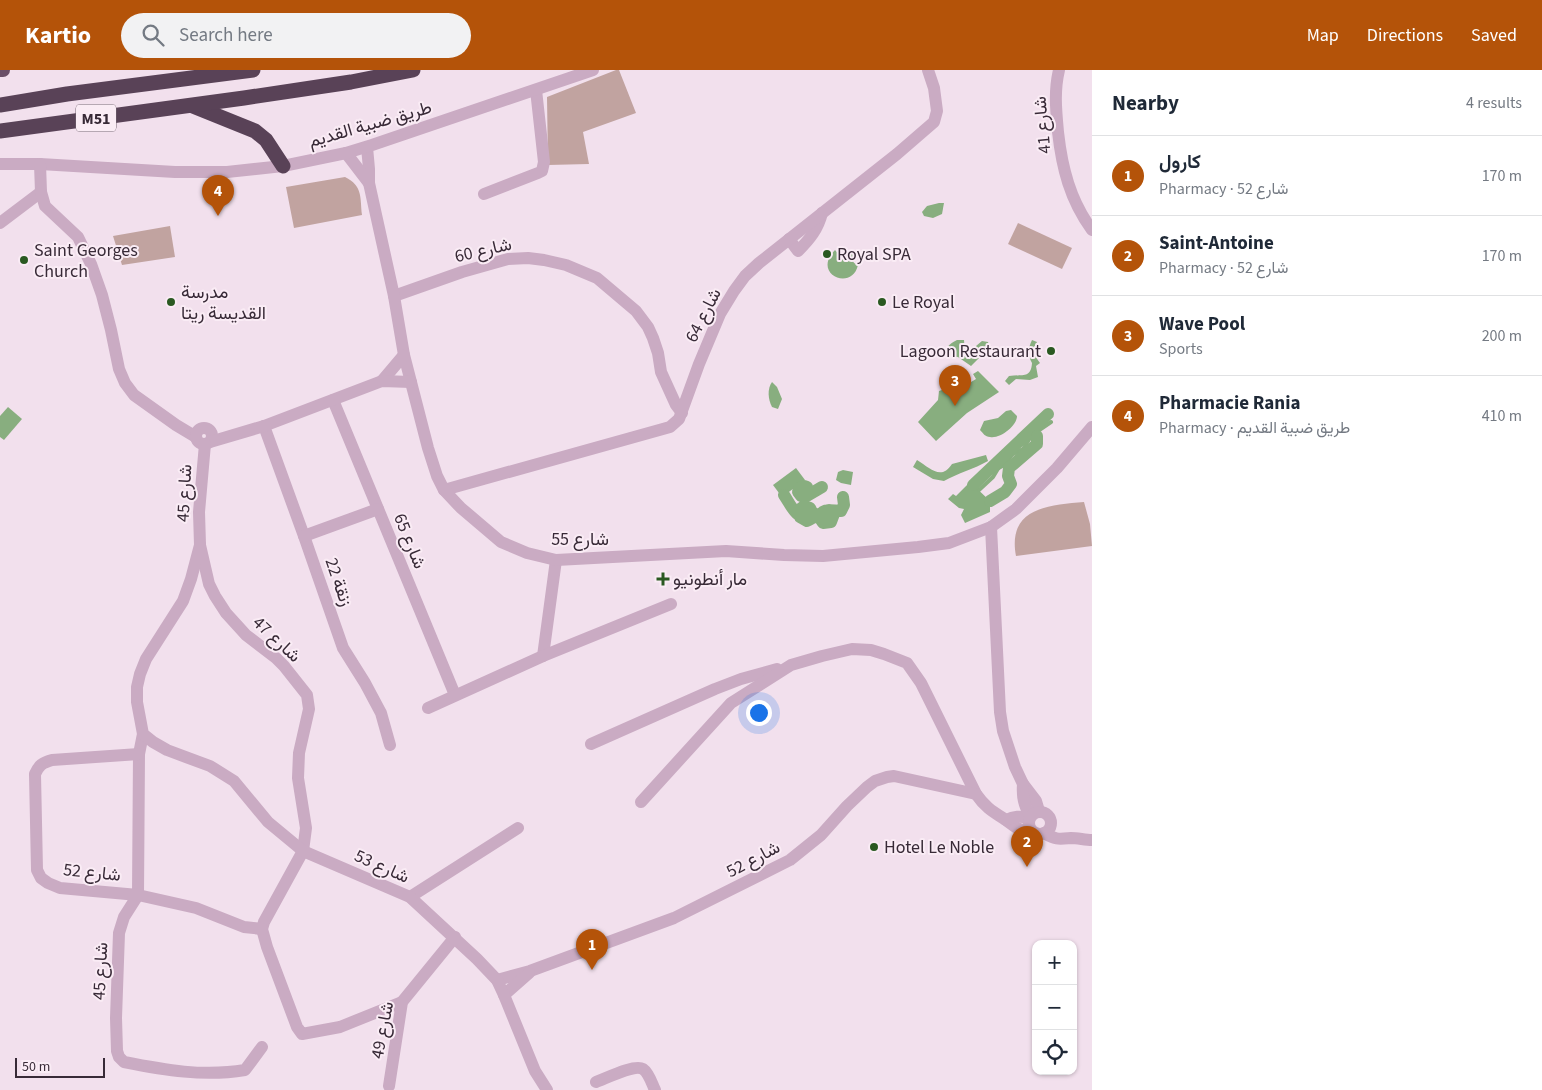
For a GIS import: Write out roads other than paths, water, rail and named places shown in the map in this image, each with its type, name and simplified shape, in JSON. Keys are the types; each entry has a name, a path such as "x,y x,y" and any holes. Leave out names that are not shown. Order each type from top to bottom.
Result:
{"highway":[{"name":"M51","path":"0,105 67,94 253,70"},
{"name":"M51","path":"0,131 351,82 413,70"},
{"path":"192,105 255,131 266,140 283,166"}],"street":[{"name":"طريق ضبية القديم","path":"0,164 40,164 175,172 227,172 283,166 367,147 593,70"},
{"name":"شارع 64","path":"444,490 670,427 676,423 682,413 720,314 746,276 759,263 911,143 934,122 937,111 934,88 928,70"},
{"name":"شارع 41","path":"1059,70 1055,98 1061,158 1070,192 1092,230"},
{"path":"484,194 542,171 544,162 536,90"},
{"name":"شارع 55","path":"367,147 369,184 394,296 404,355 437,476 444,490 461,508 501,542 527,553 556,560 726,551 823,556 918,548 948,543 991,527 1016,509 1057,468 1092,427"},
{"name":"شارع 55","path":"346,153 369,184"},
{"path":"40,164 41,192 45,206 78,237 91,264 102,294 119,369 125,382 134,395 176,425 204,437 248,431 382,381 411,382"},
{"path":"0,223 41,192"},
{"name":"شارع 60","path":"394,296 453,275 508,259 528,258 544,260 566,266 596,278 636,311 648,327 658,353 661,372 676,405 682,413"},
{"path":"382,381 404,355"},
{"name":"شارع 65","path":"332,400 455,695"},
{"name":"زنقة 22","path":"264,426 343,648 381,713 390,745"},
{"name":"شارع 45","path":"200,545 199,512 204,437"},
{"path":"304,536 378,509"},
{"path":"991,527 1000,712 1008,749 1024,784 1022,795 1025,806 1037,834 1048,829"},
{"path":"138,895 139,754 143,734 137,702 137,687 140,674 150,652 183,601 200,545"},
{"name":"شارع 47","path":"200,545 209,584 226,613 246,635 276,658 307,695 309,709 299,753 298,778 306,828 304,851"},
{"path":"543,656 556,560"},
{"path":"428,708 543,656 672,604"},
{"path":"591,744 715,688 741,679 852,649 871,650 907,663 921,683 976,794 988,810 1006,820 1022,816 1032,819 1043,812 1049,817 1048,829 1052,838 1092,840"},
{"path":"641,802 731,703 791,665"},
{"name":"شارع 53","path":"143,734 167,750 210,766 234,781 268,822 304,851 410,897 455,937 497,980 535,1072 546,1090"},
{"name":"شارع 52","path":"139,754 52,760 42,763 38,767 36,774 37,870 41,878 60,888 138,895 196,908 244,927 262,929"},
{"name":"شارع 52","path":"497,980 530,971 674,918 790,860 821,835 862,791 875,782 887,777 894,776 976,794"},
{"path":"410,897 518,828"},
{"path":"304,851 264,922 262,929 297,1027 302,1034 340,1027 402,1002"},
{"name":"شارع 45","path":"138,895 124,917 119,933 116,1018 119,1057 124,1062 168,1070 202,1073 230,1072 245,1070 262,1047"},
{"name":"شارع 49","path":"388,1086 402,1002 455,937"},
{"name":"شارع 52","path":"504,995 530,971"},
{"path":"596,1082 633,1068 640,1068 645,1070 655,1090"}],"waterway":[{"path":"973,485 1048,414"},
{"path":"1041,427 1048,419"},
{"path":"979,490 993,477 1002,462 1023,449 1032,435 1051,422"},
{"path":"990,501 1005,492 1011,484 1008,476 1009,468 1037,444 1037,436"},
{"path":"976,488 990,473 1004,465 1020,444 1027,440"},
{"path":"807,487 799,488 798,492 801,496 805,497 822,487"},
{"path":"784,495 797,514 801,516 805,517 810,517 812,512 810,508 804,506 800,509 799,513 800,517 807,521 819,514 822,513 825,512 832,512 830,521 823,522 821,520 820,515 821,514 823,512 826,511 827,510 829,510 831,510 833,511 834,514 831,522 823,523 819,517 821,514 823,512 825,511 828,510 831,510 841,511 844,505 843,497"}],"place":[{"name":"Pharmacie Rania","path":"218,216"},
{"name":"Royal SPA","path":"827,254"},
{"name":"Saint Georges Church","path":"24,260"},
{"name":"مدرسة القديسة ريتا","path":"171,302"},
{"name":"Le Royal","path":"882,302"},
{"name":"Lagoon Restaurant","path":"1051,351"},
{"name":"Wave Pool","path":"955,406"},
{"name":"مار أنطونيو","path":"663,579"},
{"name":"Hotel Le Noble","path":"874,847"},
{"name":"Saint-Antoine","path":"1027,867"},
{"name":"كارول","path":"592,970"}]}
